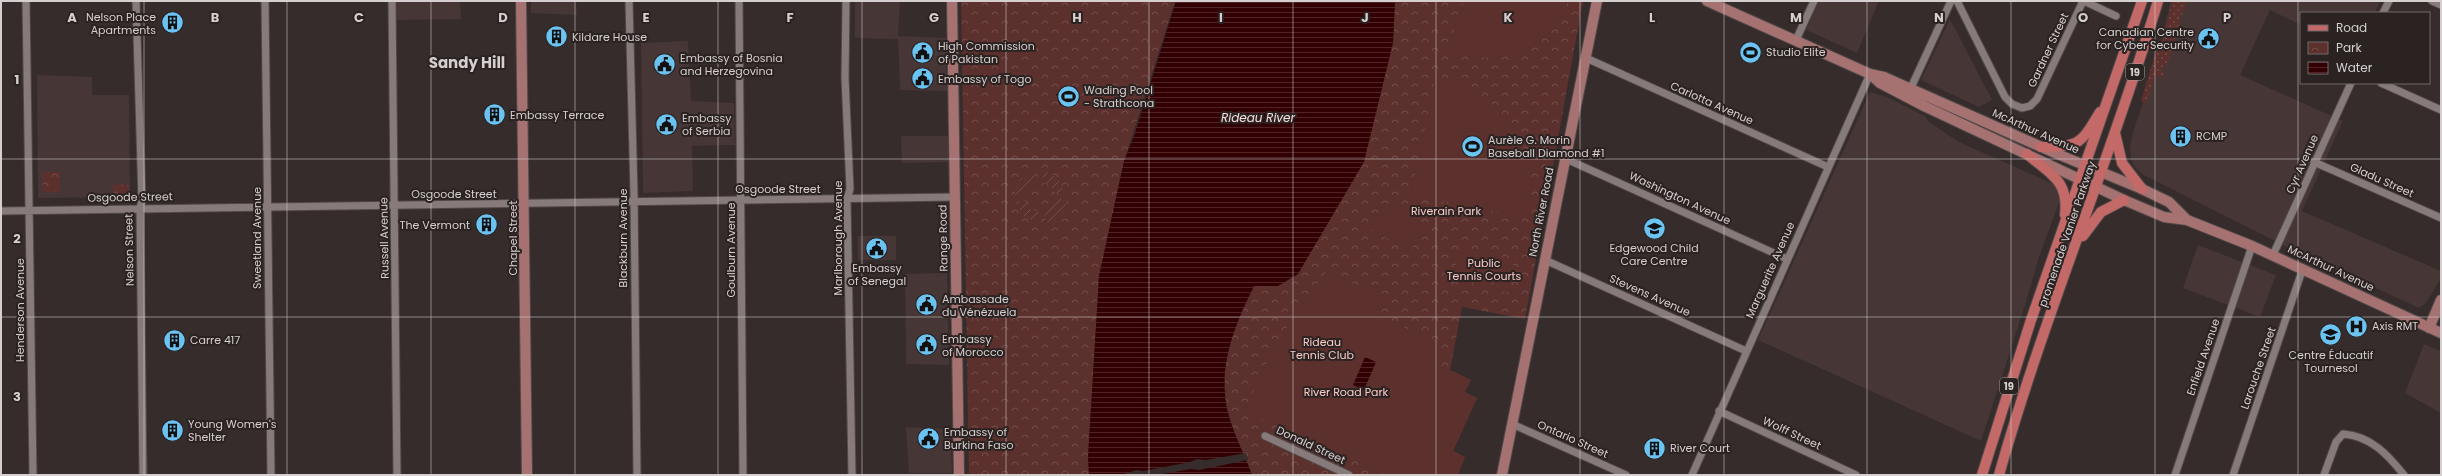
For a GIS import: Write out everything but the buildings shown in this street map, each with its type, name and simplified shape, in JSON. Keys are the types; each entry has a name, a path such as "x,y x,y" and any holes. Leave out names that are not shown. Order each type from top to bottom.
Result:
{"main road":[{"name":"19","path":"1982,475 2006,397 2082,180 2142,1"},
{"name":"promenade Vanier Parkway","path":"2000,475 2031,372 2115,134 2158,1"},
{"path":"2041,147 2066,147 2081,140 2090,129 2113,89"},
{"path":"2115,134 2122,163 2142,189"},
{"path":"2027,154 2058,180 2064,188 2067,203 2063,235"},
{"path":"2076,246 2101,212 2124,200"}],"street":[{"name":"Henderson Avenue","path":"26,1 33,475"},
{"name":"Nelson Street","path":"136,1 142,201 140,208 143,475"},
{"name":"Sweetland Avenue","path":"265,1 271,475"},
{"name":"Russell Avenue","path":"392,1 397,475"},
{"name":"Chapel Street","path":"521,1 527,475"},
{"name":"Blackburn Avenue","path":"629,1 634,201 637,475"},
{"name":"Goulburn Avenue","path":"739,1 743,475"},
{"name":"Marlborough Avenue","path":"846,1 845,78 850,189 847,200 852,475"},
{"name":"Range Road","path":"952,1 959,475"},
{"name":"North River Road","path":"1502,475 1564,158 1597,1"},
{"name":"McArthur Avenue","path":"1707,1 1870,74 1880,83 1908,93 2142,189 2169,202 2187,220"},
{"path":"1796,40 1814,1"},
{"path":"1908,93 1951,1"},
{"name":"Gardner Street","path":"1957,1 2005,97 2016,106 2022,108 2030,106 2040,95 2084,1"},
{"path":"2084,1 2116,16"},
{"path":"2384,12 2389,1"},
{"path":"2432,1 2441,5"},
{"name":"Carlotta Avenue","path":"1586,58 1828,167"},
{"name":"Marguerite Avenue","path":"1692,475 1870,74"},
{"name":"Cyr Avenue","path":"2273,255 2351,84"},
{"path":"2383,84 2441,110"},
{"name":"McArthur Avenue","path":"1908,93 2027,154 2124,200 2164,217 2187,220 2252,246 2303,268 2441,333"},
{"name":"Washington Avenue","path":"1564,158 1787,259"},
{"name":"Gladu Street","path":"2314,162 2441,218"},
{"name":"Osgoode Street","path":"1,211 524,204 634,201 847,200 955,197"},
{"name":"Enfield Avenue","path":"2175,475 2252,246"},
{"name":"Stevens Avenue","path":"1545,260 1746,351"},
{"name":"Larouche Street","path":"2233,475 2303,268"},
{"path":"2429,328 2441,300"},
{"name":"Wolff Street","path":"1719,412 1856,475"},
{"name":"Ontario Street","path":"1512,424 1626,475"},
{"path":"2324,475 2336,442 2343,434 2353,435 2377,446 2386,453 2404,475"},
{"name":"Donald Street","path":"1265,436 1349,475"}],"shaded area":[{"path":"396,1 460,1 461,19 396,20"},
{"path":"531,1 576,1 577,15 531,13"},
{"path":"855,1 900,1 898,36 946,38 947,91 900,90 898,39 855,38"},
{"path":"1819,1 1879,1 1857,53 1806,30"},
{"path":"2171,1 2380,1 2375,12 2300,12 2300,25 2270,10 2240,75 2343,121 2302,211 2441,271 2441,278 2426,303 2419,308 2291,249 2142,174 2135,167 2131,159 2130,146 2134,129 2153,73"},
{"path":"1950,19 1992,100 1979,107 1921,80"},
{"path":"688,41 691,101 734,103 735,145 692,146 693,191 643,193 641,43"},
{"path":"37,75 92,77 92,95 129,95 130,197 38,198"},
{"path":"1870,92 1887,97 1925,116 1928,121 1957,141 2051,183 2056,187 2060,200 2039,257 1981,441 1758,340"},
{"path":"901,136 948,136 948,162 902,163"},
{"name":"Embassy of Senegal","path":"858,236 896,236 896,260 858,260"},
{"path":"2198,245 2276,275 2260,317 2183,288"},
{"path":"947,273 949,365 906,364 905,274"},
{"path":"2424,344 2441,351 2441,413 2405,393"},
{"path":"906,427 950,429 952,473 909,473"}],"green space":[{"path":"961,1 1175,1 1124,161 1099,276 1088,457 1089,475 969,475"},
{"name":"Riverain Park","path":"1395,1 1583,1 1525,319 1462,307 1450,370 1471,380 1465,392 1477,398 1453,451 1465,457 1458,475 1252,475 1235,434 1227,408 1225,376 1230,345 1240,315 1254,286 1278,286 1393,43"},
{"path":"1464,1 1568,1 1560,19 1549,34 1535,45 1520,52 1484,58 1466,56 1447,51"},
{"path":"2172,1 2186,1 2186,4 2180,19 2169,58 2166,66 2163,65 2161,71 2164,73 2161,78 2155,75 2147,103 2141,101 2156,51 2163,39"},
{"name":"Aurèle G. Morin Baseball Diamond #1","path":"1436,77 1460,85 1480,96 1498,110 1513,128 1523,147 1530,169 1531,193 1528,218 1411,195"},
{"path":"1043,170 1058,178 1065,194 1055,193 1051,186 1042,182"},
{"path":"1036,171 1036,182 1029,186 1025,195 1014,195 1020,179"},
{"path":"42,172 60,172 60,192 43,192"},
{"path":"117,184 129,185 129,195 115,195 112,188"},
{"path":"1056,199 1067,199 1065,208 1058,217 1046,223 1044,212 1051,207"},
{"path":"1015,201 1025,201 1031,209 1038,211 1038,222 1023,216"},
{"path":"1385,202 1425,226 1410,252 1370,228"},
{"path":"1460,248 1475,252 1468,284 1453,280"},
{"name":"Public Tennis Courts","path":"1480,253 1495,256 1488,288 1473,284"},
{"path":"1499,257 1514,260 1507,292 1492,289"},
{"name":"River Road Park","path":"1327,271 1382,298 1375,313 1434,342 1431,349 1443,355 1440,366 1471,380 1465,392 1477,398 1453,451 1465,457 1458,475 1387,475 1245,411 1261,373 1271,355 1291,321"}],"water":[{"name":"Rideau River","path":"1176,1 1395,1 1393,43 1364,162 1298,274 1278,286 1254,286 1240,315 1230,345 1225,376 1227,409 1232,426 1252,475 1089,475 1088,457 1099,276 1124,161 1134,136"},
{"name":"Wading Pool - Strathcona","path":"1076,87 1079,98 1060,105 1056,94"},
{"path":"1365,357 1376,362 1364,390 1353,385"}],"pier":[{"path":"1246,453 1248,460 1199,470 1191,469 1157,475 1121,475 1136,470 1144,471 1190,462 1197,459 1206,460"}],"place":[{"name":"Nelson Place Apartments","path":"172,23"},
{"name":"Kildare House","path":"556,37"},
{"name":"Canadian Centre for Cyber Security","path":"2209,38"},
{"name":"High Commission of Pakistan","path":"923,52"},
{"name":"Studio Elite","path":"1750,52"},
{"name":"Embassy of Bosnia and Herzegovina","path":"665,64"},
{"name":"Embassy of Togo","path":"923,79"},
{"name":"Wading Pool - Strathcona","path":"1068,96"},
{"name":"Embassy Terrace","path":"494,115"},
{"name":"Embassy of Serbia","path":"667,124"},
{"name":"RCMP","path":"2181,136"},
{"name":"Aurèle G. Morin Baseball Diamond #1","path":"1472,146"},
{"name":"The Vermont","path":"486,225"},
{"name":"Edgewood Child Care Centre","path":"1654,228"},
{"name":"Embassy of Senegal","path":"877,248"},
{"name":"Ambassade du Vénézuela","path":"926,305"},
{"name":"Axis RMT","path":"2356,326"},
{"name":"Centre Éducatif Tournesol","path":"2331,335"},
{"name":"Carre 417","path":"174,340"},
{"name":"Embassy of Morocco","path":"927,345"},
{"name":"Young Women's Shelter","path":"173,430"},
{"name":"Embassy of Burkina Faso","path":"928,438"},
{"name":"River Court","path":"1655,448"}],"district":[{"name":"Sandy Hill","path":"467,63"}],"park label":[{"name":"Rideau Tennis Club","path":"1322,348"}]}
